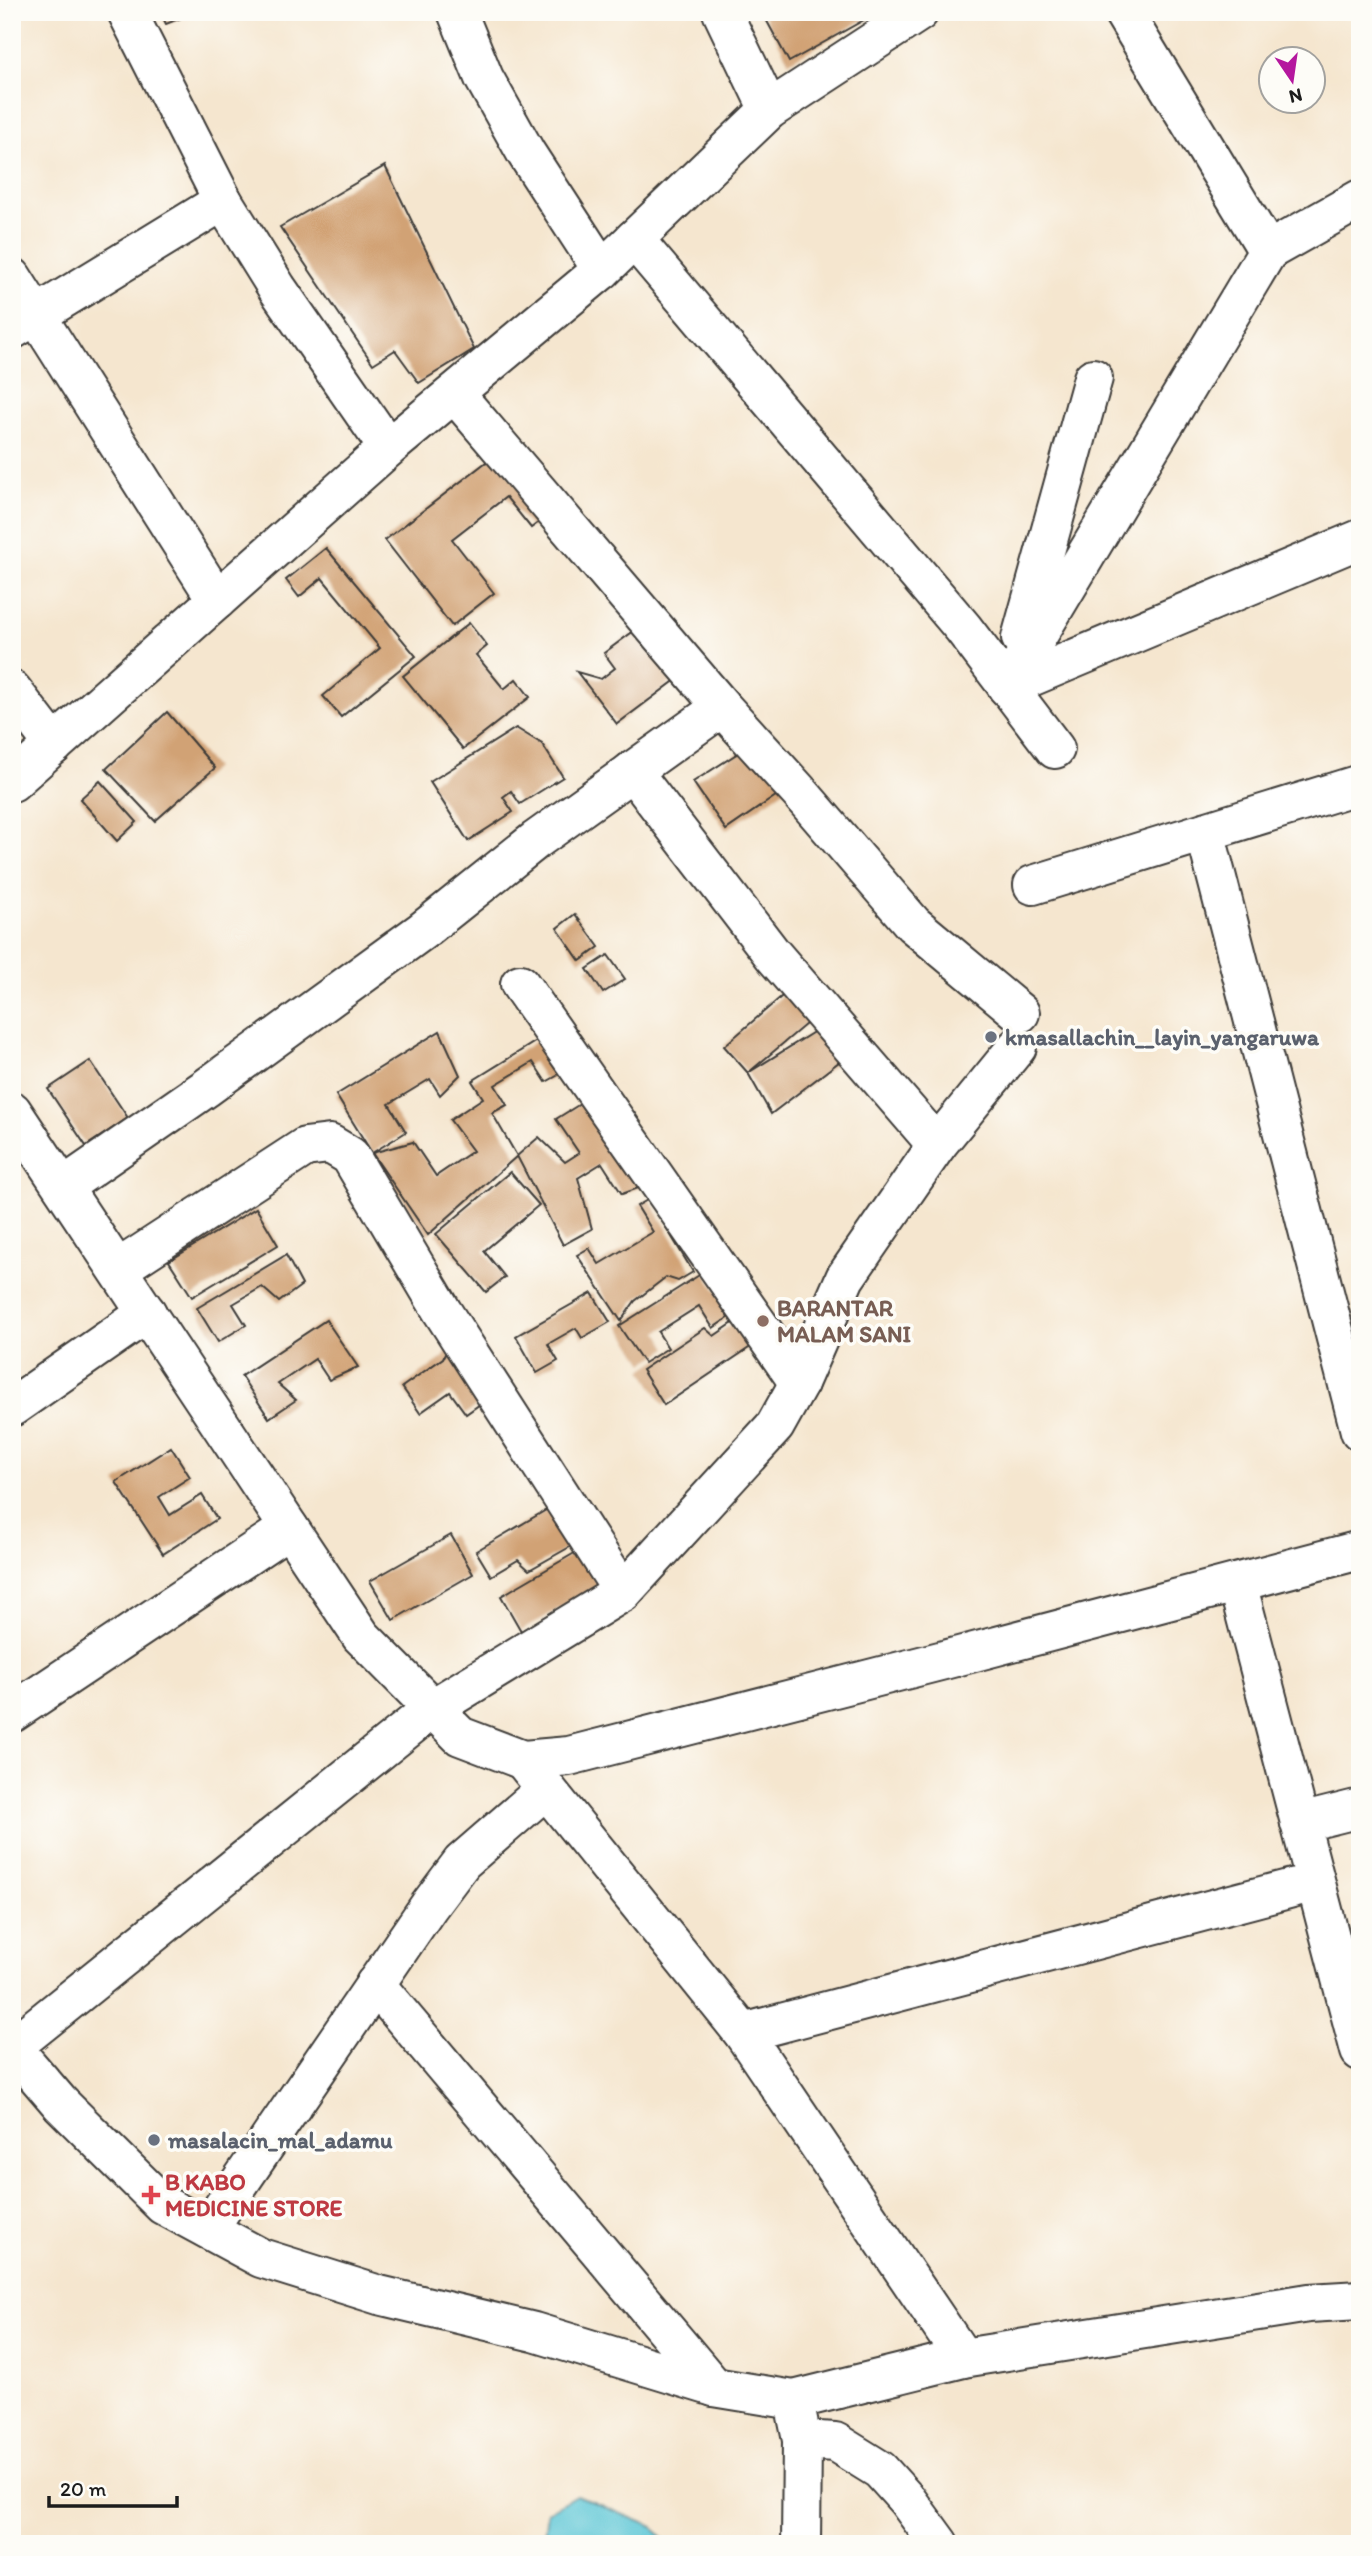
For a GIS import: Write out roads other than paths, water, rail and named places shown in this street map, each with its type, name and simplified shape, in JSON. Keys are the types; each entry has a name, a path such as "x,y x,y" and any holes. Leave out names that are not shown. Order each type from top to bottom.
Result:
{"street":[{"path":"127,12 223,201 277,288 388,448"},
{"path":"457,12 484,78 526,153 602,270"},
{"path":"722,12 769,110"},
{"path":"12,782 388,448 602,270 769,110 919,12"},
{"path":"1123,12 1268,251"},
{"path":"1007,687 1268,251 1360,199"},
{"path":"24,322 223,201"},
{"path":"634,239 963,628 1055,749"},
{"path":"12,277 24,322 217,600"},
{"path":"1007,687 1093,378"},
{"path":"455,394 722,707 802,794 913,925 1018,1030 845,1278 799,1383 775,1426 623,1592 433,1708 12,2047 60,2103 163,2205 261,2258 380,2295 534,2332 714,2387 794,2400 963,2358 1309,2303 1360,2300"},
{"path":"1007,687 1360,538"},
{"path":"1087,639 1360,538"},
{"path":"12,690 54,746"},
{"path":"63,1186 206,1088 422,931 536,840 722,707"},
{"path":"632,771 773,955 937,1145"},
{"path":"1033,885 1360,783"},
{"path":"1205,832 1360,1431"},
{"path":"520,984 799,1383"},
{"path":"15,1122 63,1186 361,1636 460,1736 535,1775 743,2034 963,2358"},
{"path":"118,1269 305,1147 330,1144 350,1156 442,1311 623,1592"},
{"path":"12,1407 147,1313"},
{"path":"12,1713 289,1528"},
{"path":"208,2230 375,1984 462,1862 535,1775 569,1756 1360,1550"},
{"path":"1237,1583 1360,2052"},
{"path":"1300,1823 1360,1808"},
{"path":"743,2034 1315,1882"},
{"path":"375,1984 714,2387"},
{"path":"794,2400 802,2440 801,2544"},
{"path":"802,2440 835,2442 880,2470 907,2500 939,2544"}],"water":[{"path":"576,2495 653,2527 669,2544 543,2544 547,2512"}],"place":[{"name":"kmasallachin__layin_yangaruwa","path":"991,1037"},
{"name":"BARANTAR MALAM SANI","path":"763,1321"},
{"name":"masalacin_mal_adamu","path":"154,2140"},
{"name":"B KABO MEDICINE STORE","path":"151,2195"}]}
